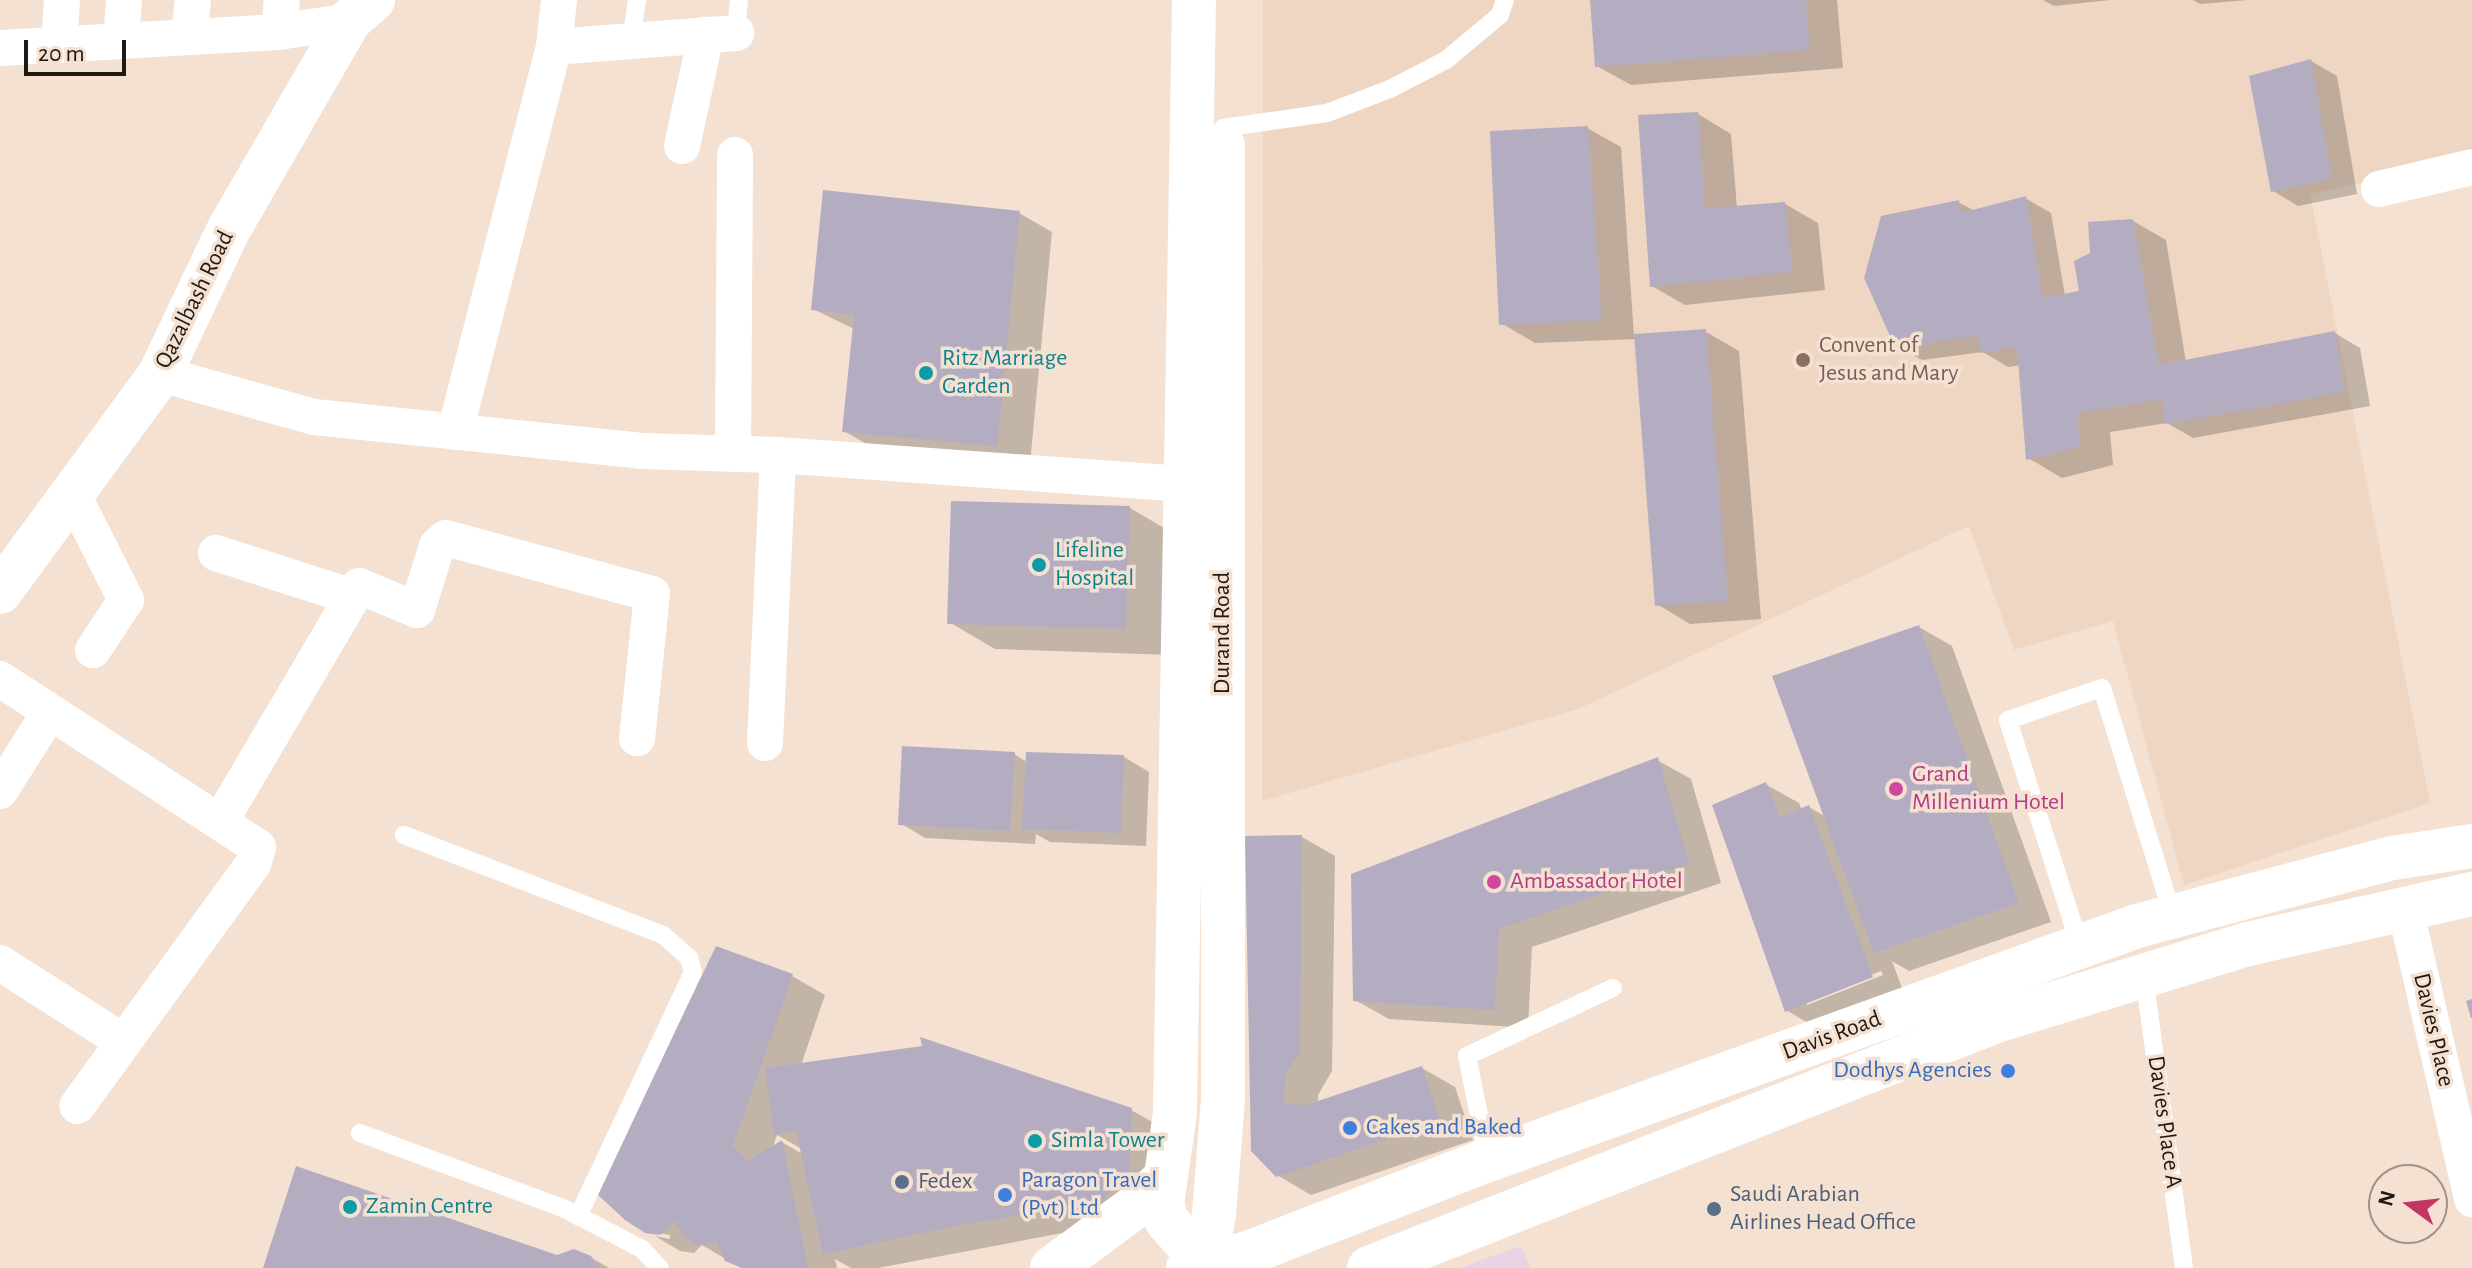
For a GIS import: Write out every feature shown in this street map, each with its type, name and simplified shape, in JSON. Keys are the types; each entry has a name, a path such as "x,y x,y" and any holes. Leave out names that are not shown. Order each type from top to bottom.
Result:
{"main road":[{"name":"Durand Road","path":"1194,0 1175,1113 1162,1181 1162,1204 1167,1221 1201,1267"},
{"name":"Durand Road","path":"1201,1267 1214,1214 1223,1100 1224,0"},
{"name":"Qazalbash Road","path":"0,592 160,374 229,229 361,10"},
{"name":"Davis Road","path":"1201,1267 1248,1253 1488,1160 2080,946 2173,916 2393,858 2472,846"},
{"name":"Davis Road","path":"1369,1268 1996,1021 2248,944 2472,894"},
{"path":"1052,1268 1136,1206 1162,1181"}],"street":[{"path":"59,45 62,0"},
{"path":"121,41 124,0"},
{"path":"189,37 193,0"},
{"path":"455,432 554,47 559,0"},
{"path":"0,48 189,37 280,16 361,10"},
{"path":"554,47 631,41 727,23"},
{"path":"682,146 727,23"},
{"path":"733,454 735,155"},
{"path":"2379,189 2472,167"},
{"path":"160,374 314,417 642,451 778,455 1187,484"},
{"path":"765,743 778,455"},
{"path":"72,493 126,600 93,650"},
{"path":"220,822 359,586 367,587 409,610 417,610 437,546 446,538 652,594 637,738"},
{"path":"216,553 352,597"},
{"path":"0,679 258,847 253,864 77,1106"},
{"path":"0,791 50,712"},
{"name":"Davies Place","path":"2405,908 2472,1199"},
{"path":"0,963 124,1042"}],"lane":[{"path":"631,41 637,0"},
{"path":"1223,128 1327,113 1390,89 1446,60 1500,15 1505,0"},
{"path":"2080,946 2008,720 2102,688 2173,916"},
{"path":"404,835 663,935 689,958 693,972 578,1216"},
{"name":"Davies Place A","path":"2144,976 2184,1268"},
{"path":"1488,1160 1467,1056 1613,988"},
{"path":"360,1133 578,1216 642,1249 660,1268"}],"shaded area":[{"name":"Convent of Jesus and Mary","path":"1263,0 2472,0 2472,159 2310,194 2430,803 2184,885 2113,621 2014,650 1969,526 1578,709 1262,801"},
{"path":"1521,1246 1531,1268 1459,1268"}],"building":[{"path":"1590,0 1806,0 1810,50 1595,67"},
{"path":"2311,59 2332,179 2271,192 2249,76"},
{"path":"1698,112 1705,208 1785,202 1792,272 1650,287 1638,115"},
{"path":"1588,126 1602,321 1499,325 1490,131"},
{"name":"Ritz Marriage Garden","path":"823,190 1020,211 997,446 842,432 854,315 811,310"},
{"path":"2026,196 2043,298 2079,291 2074,261 2090,253 2088,222 2133,219 2159,365 2335,331 2345,392 2165,424 2162,400 2077,413 2080,447 2026,460 2017,347 1980,353 1978,336 1895,347 1864,278 1881,216 1959,200 1961,213"},
{"path":"1706,329 1728,601 1655,606 1634,334"},
{"name":"Lifeline Hospital","path":"951,501 1130,506 1126,629 947,624"},
{"name":"Grand Millenium Hotel","path":"1919,625 2019,903 1874,953 1772,676"},
{"path":"902,746 1015,752 1010,831 898,825"},
{"path":"1026,752 1124,755 1121,833 1022,829"},
{"name":"Ambassador Hotel","path":"1658,757 1689,864 1499,929 1495,1010 1353,1001 1351,874"},
{"path":"1766,782 1780,817 1809,805 1873,977 1785,1012 1712,805"},
{"path":"1302,835 1300,1052 1285,1076 1284,1104 1306,1105 1422,1066 1440,1121 1276,1177 1251,1151 1245,836"},
{"path":"716,946 793,974 733,1146 748,1161 782,1140 808,1268 742,1268 725,1261 715,1240 708,1245 696,1244 684,1237 675,1221 660,1235 645,1233 625,1220 597,1194"},
{"path":"2472,999 2472,1018 2471,1018 2466,1001"},
{"path":"920,1037 1132,1108 1129,1173 1102,1201 956,1226 823,1254 796,1131 774,1135 765,1068 922,1046"},
{"name":"Zamin Centre","path":"296,1166 557,1255 574,1249 591,1256 600,1268 263,1268"}],"place":[{"name":"Convent of Jesus and Mary","path":"1803,360"},
{"name":"Ritz Marriage Garden","path":"926,373"},
{"name":"Lifeline Hospital","path":"1039,565"},
{"name":"Grand Millenium Hotel","path":"1896,789"},
{"name":"Ambassador Hotel","path":"1494,882"},
{"name":"Dodhys Agencies","path":"2008,1071"},
{"name":"Cakes and Baked","path":"1350,1128"},
{"name":"Simla Tower","path":"1035,1141"},
{"name":"Fedex","path":"902,1182"},
{"name":"Paragon Travel (Pvt) Ltd","path":"1005,1195"},
{"name":"Zamin Centre","path":"350,1207"},
{"name":"Saudi Arabian Airlines Head Office","path":"1714,1209"}]}
